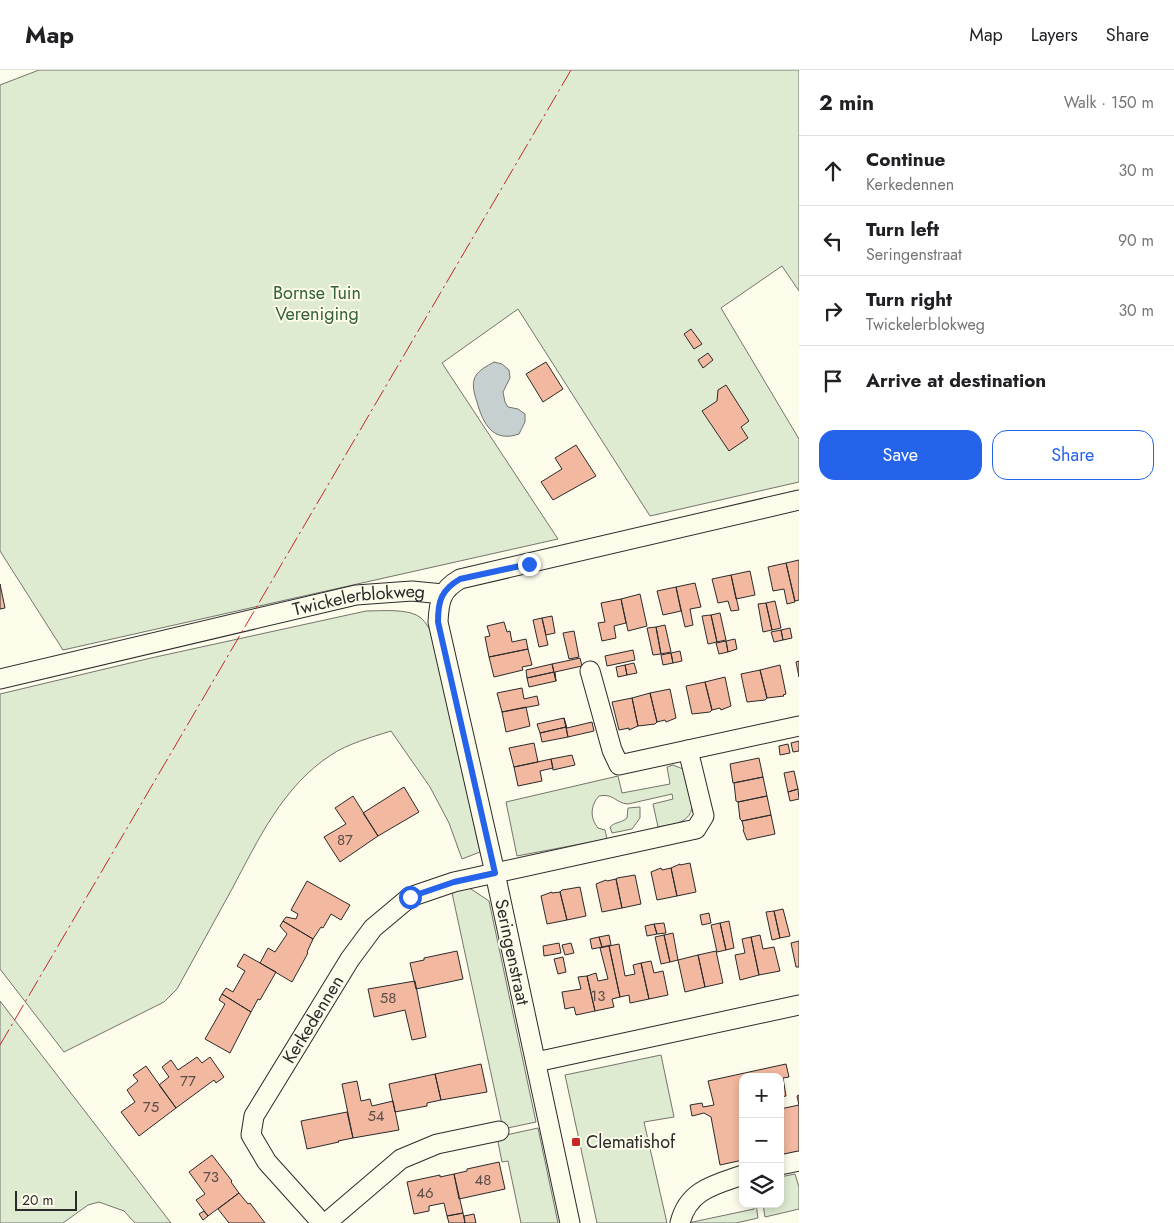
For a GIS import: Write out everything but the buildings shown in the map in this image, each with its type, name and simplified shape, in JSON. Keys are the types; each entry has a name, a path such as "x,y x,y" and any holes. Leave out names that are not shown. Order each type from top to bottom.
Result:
{"street":[{"name":"Twickelerblokweg","path":"0,679 356,596 412,592 444,594 451,584 460,579 799,500"},
{"name":"Seringenstraat","path":"444,594 438,604 438,622 495,873 570,1223"},
{"path":"590,671 612,750 619,765 799,726"},
{"path":"495,873 696,829 704,816 688,750"},
{"name":"Kerkedennen","path":"322,1223 267,1162 251,1135 254,1116 350,959 372,928 410,897 454,882 495,873"},
{"path":"536,1062 799,1004"},
{"path":"326,1223 401,1159 437,1144 499,1131"},
{"path":"784,1164 799,1161"},
{"path":"680,1223 684,1210 693,1196 708,1187 739,1176"}],"green space":[{"name":"Bornse Tuin Vereniging","path":"39,70 799,70 799,291 782,266 721,308 799,439 799,482 650,516 518,309 442,363 558,539 63,650 0,551 0,85"},
{"path":"366,611 395,611 416,615 423,620 433,634 480,852 462,859 449,823 430,787 391,731 344,747 314,768 299,782 273,815 177,989 164,1002 64,1052 0,969 0,694 151,658"},
{"path":"673,765 683,769 690,789 692,803 692,810 681,822 658,827 653,804 673,799 672,794 628,804 608,796 599,796 594,804 592,816 598,828 605,830 607,839 517,856 506,802 618,776 622,793 670,784 667,767"},
{"path":"640,807 640,818 632,829 612,833 610,827 627,818 628,808"},
{"path":"468,887 489,901 536,1122 503,1129 452,893 454,890"},
{"path":"0,1001 171,1223 135,1223 124,1211 99,1202 88,1205 63,1223 0,1223"},
{"path":"661,1055 674,1117 644,1122 667,1223 597,1223 565,1075"},
{"path":"538,1128 558,1223 521,1223 508,1161 502,1162 497,1137"},
{"path":"795,1174 799,1187 799,1209 765,1217 764,1208 784,1208 784,1176"},
{"path":"757,1208 758,1218 736,1223 688,1223"}],"shaded area":[{"path":"494,362 502,364 509,370 510,378 503,392 505,402 508,407 518,409 525,414 525,422 519,434 502,436 496,434 490,430 479,410 473,385 474,380 479,371"}],"power":[{"path":"0,1045 571,70"}],"place":[{"name":"Clematishof","path":"576,1142"}],"route":[{"path":"410,897 454,882 495,873 438,622 438,604 451,584 460,579 529,564"}]}
